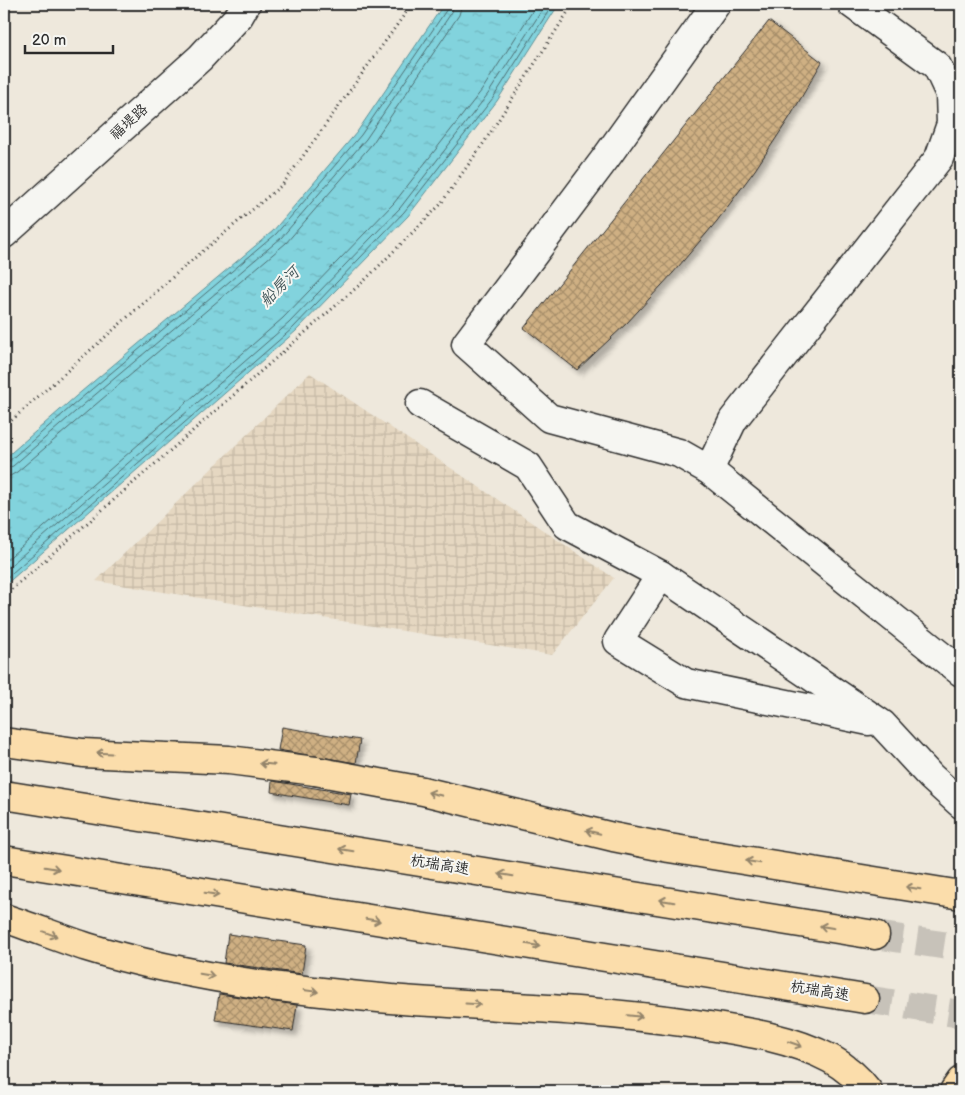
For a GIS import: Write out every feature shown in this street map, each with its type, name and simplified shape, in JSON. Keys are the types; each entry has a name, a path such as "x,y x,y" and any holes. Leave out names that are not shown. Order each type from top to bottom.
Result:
{"main road":[{"path":"4,742 83,752 220,760 315,771 423,791 605,835 669,848 961,895"},
{"name":"杭瑞高速","path":"4,795 875,934"},
{"name":"杭瑞高速","path":"4,860 865,999"},
{"path":"4,918 85,947 131,960 263,985 380,999 599,1012 664,1019 743,1031 785,1041 820,1054 843,1066 868,1091"},
{"path":"954,1091 961,1081"}],"street":[{"name":"福堤路","path":"4,234 200,58 238,16 246,4"},
{"path":"716,4 604,159 466,344 549,418 679,452 709,470 961,672"},
{"path":"709,470 733,420 939,158 951,124 950,94 937,66 852,4"},
{"path":"420,404 528,466 567,525 661,575 882,724 931,777 961,804"},
{"path":"661,575 618,641 686,683 882,724"}],"path":[{"path":"4,427 184,267 283,184 412,4"},
{"path":"4,596 364,281 440,204 485,141 573,4"}],"shaded area":[{"path":"310,373 614,578 552,655 96,581"}],"water":[{"name":"船房河","path":"444,4 559,4 497,101 408,216 296,331 4,586 4,459 273,231 357,132"}],"building":[{"path":"769,21 822,62 790,117 755,170 717,221 627,323 577,370 524,328"},
{"path":"282,727 360,740 356,763 278,750"},
{"path":"272,781 351,794 349,805 271,792"},
{"path":"228,934 306,945 302,974 224,963"},
{"path":"219,994 297,1005 293,1031 215,1020"}],"tunnel":[{"path":"875,935 961,948"},
{"path":"865,999 961,1014"}]}
